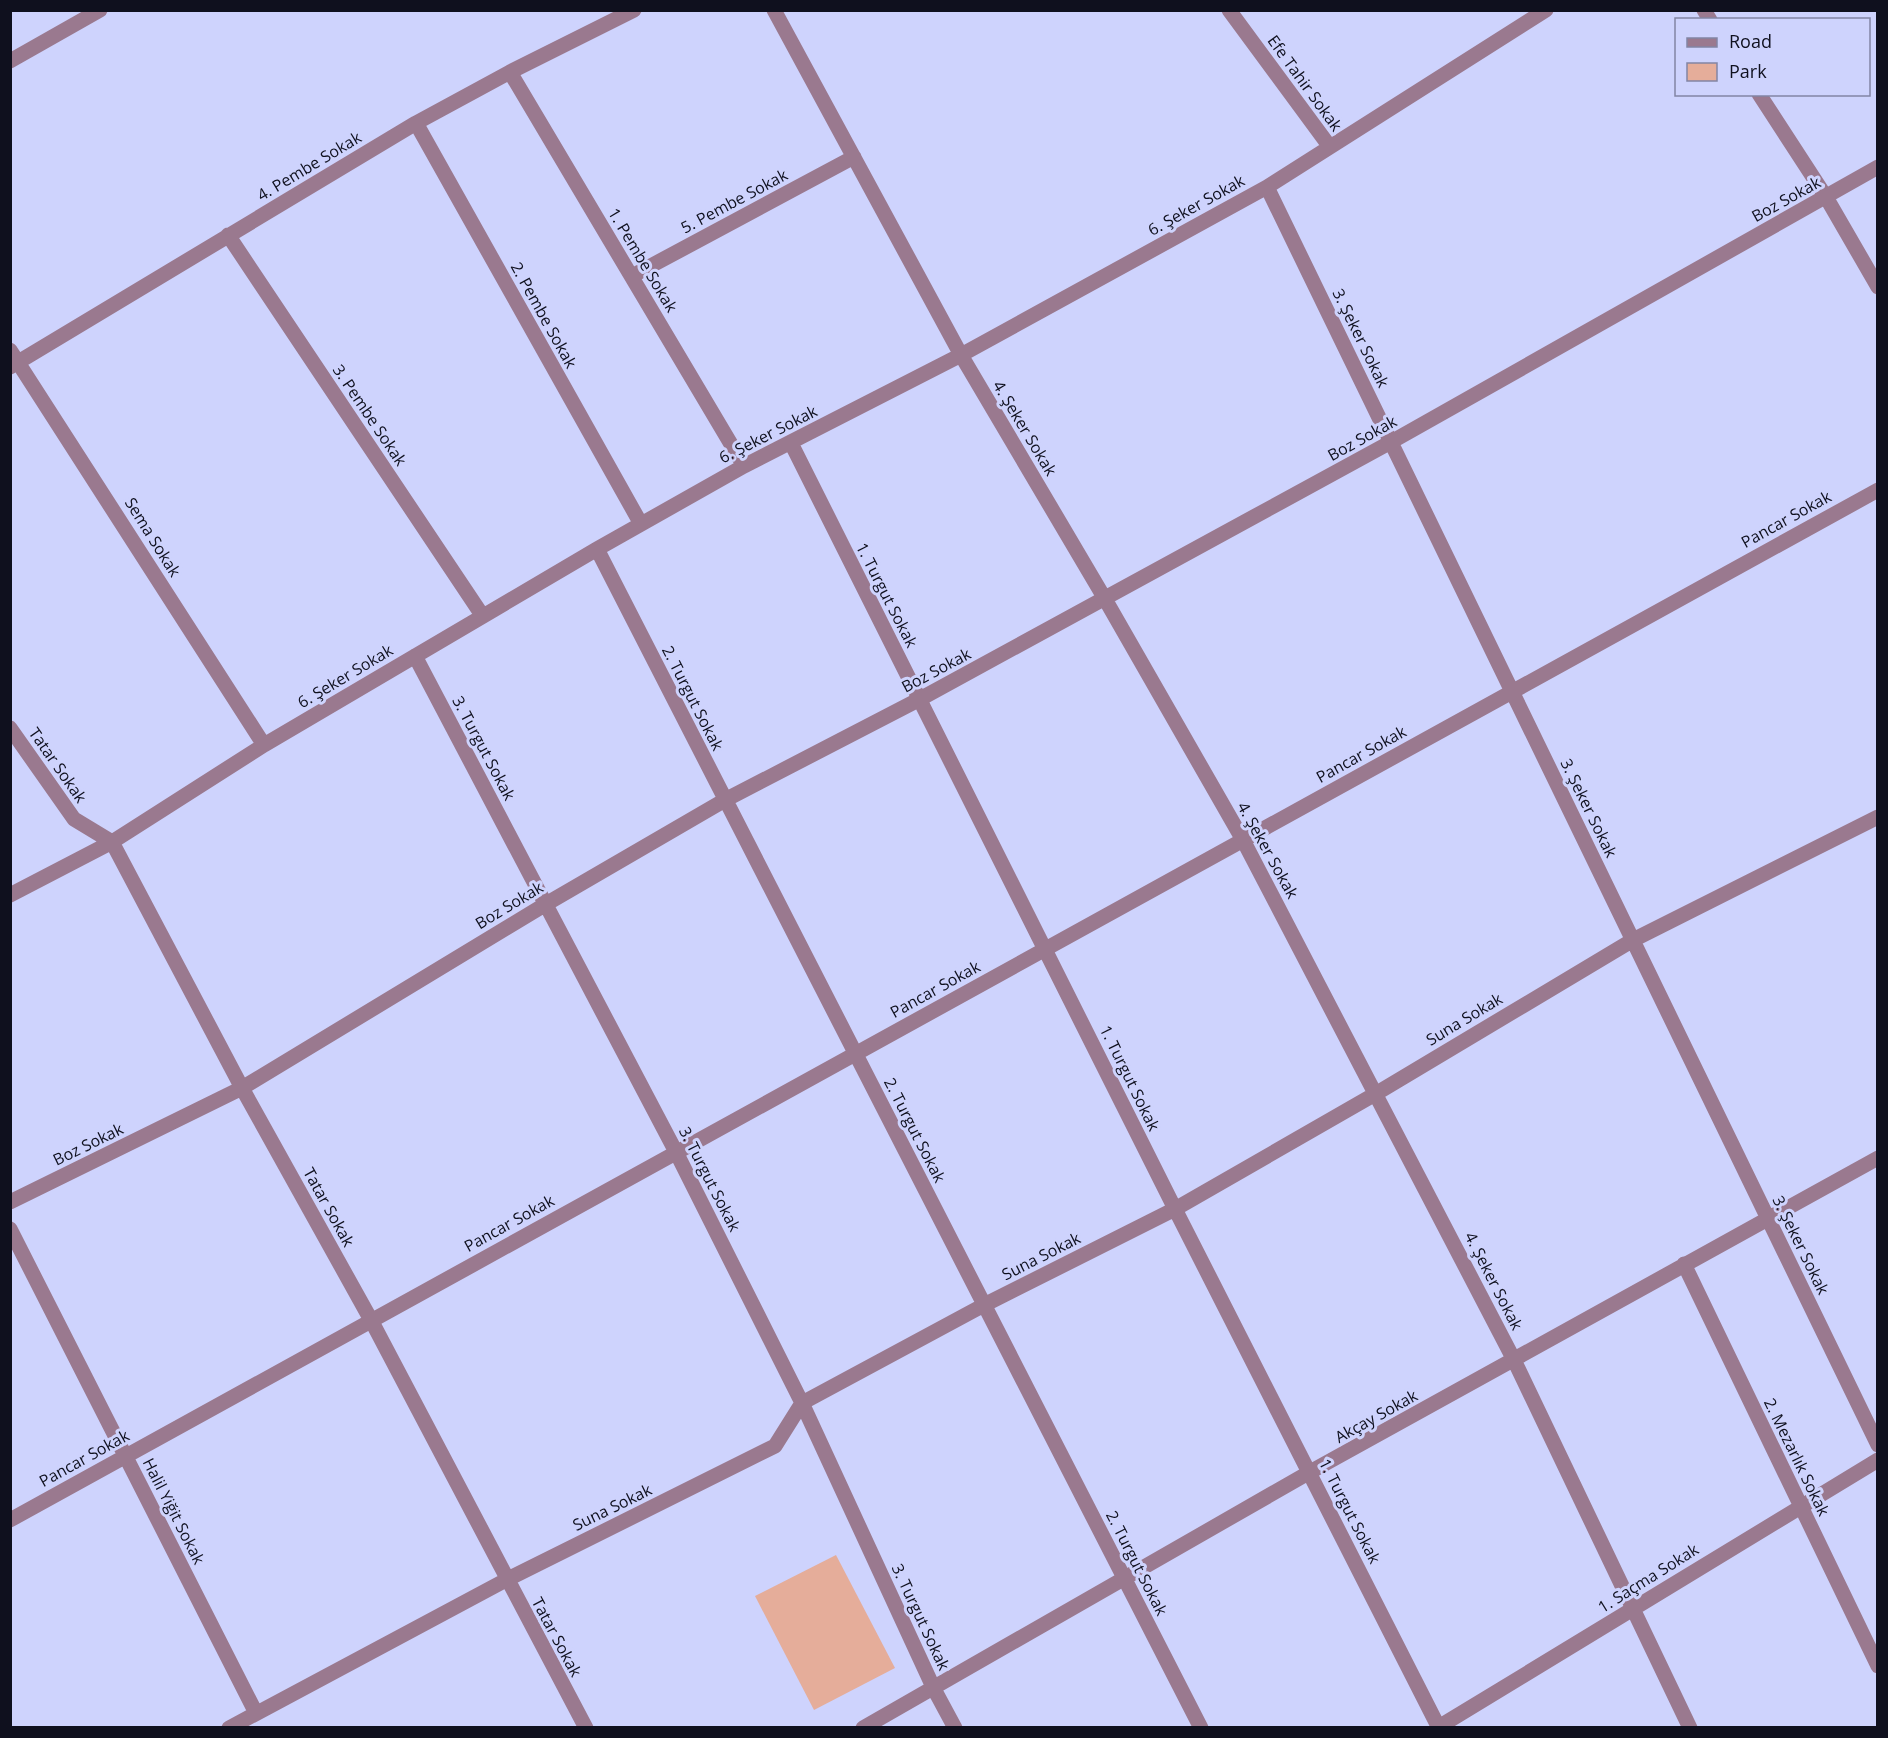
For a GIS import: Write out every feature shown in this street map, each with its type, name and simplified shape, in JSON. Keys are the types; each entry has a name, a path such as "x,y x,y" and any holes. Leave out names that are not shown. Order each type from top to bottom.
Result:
{"street":[{"path":"10,61 100,10"},
{"name":"4. Pembe Sokak","path":"13,359 416,123 510,72 634,10"},
{"name":"4. Şeker Sokak","path":"774,10 961,355 1105,599 1243,840 1377,1093 1514,1360 1690,1728"},
{"name":"Efe Tahir Sokak","path":"1229,10 1330,147"},
{"name":"6. Şeker Sokak","path":"10,895 112,842 264,745 482,615 641,524 744,466 961,355 1267,187 1546,10"},
{"name":"1. Pembe Sokak","path":"510,72 744,466"},
{"path":"1760,96 1826,197 1878,287"},
{"name":"2. Pembe Sokak","path":"416,123 641,524"},
{"name":"5. Pembe Sokak","path":"632,276 854,157"},
{"name":"Boz Sokak","path":"10,1202 242,1088 546,904 725,800 920,699 1391,442 1878,167"},
{"name":"3. Şeker Sokak","path":"1267,187 1878,1445"},
{"name":"3. Pembe Sokak","path":"228,235 482,615"},
{"name":"Sema Sokak","path":"13,359 264,745"},
{"name":"1. Turgut Sokak","path":"791,443 1438,1727"},
{"name":"Pancar Sokak","path":"10,1520 1878,490"},
{"name":"2. Turgut Sokak","path":"597,549 1201,1728"},
{"name":"3. Turgut Sokak","path":"415,656 676,1152 802,1403 934,1689 955,1728"},
{"name":"Tatar Sokak","path":"10,728 74,819 112,842 242,1088 371,1320 586,1728"},
{"name":"Suna Sokak","path":"229,1728 506,1580 775,1446 802,1403 984,1305 1175,1209 1377,1093 1633,940 1878,817"},
{"name":"Akçay Sokak","path":"863,1728 1310,1472 1684,1263 1878,1158"},
{"name":"Halil Yiğit Sokak","path":"10,1229 256,1713"},
{"name":"2. Mezarlık Sokak","path":"1684,1263 1878,1666"},
{"name":"1. Saçma Sokak","path":"1438,1727 1800,1505 1878,1460"}],"green space":[{"path":"836,1555 895,1668 814,1710 755,1596"}]}
